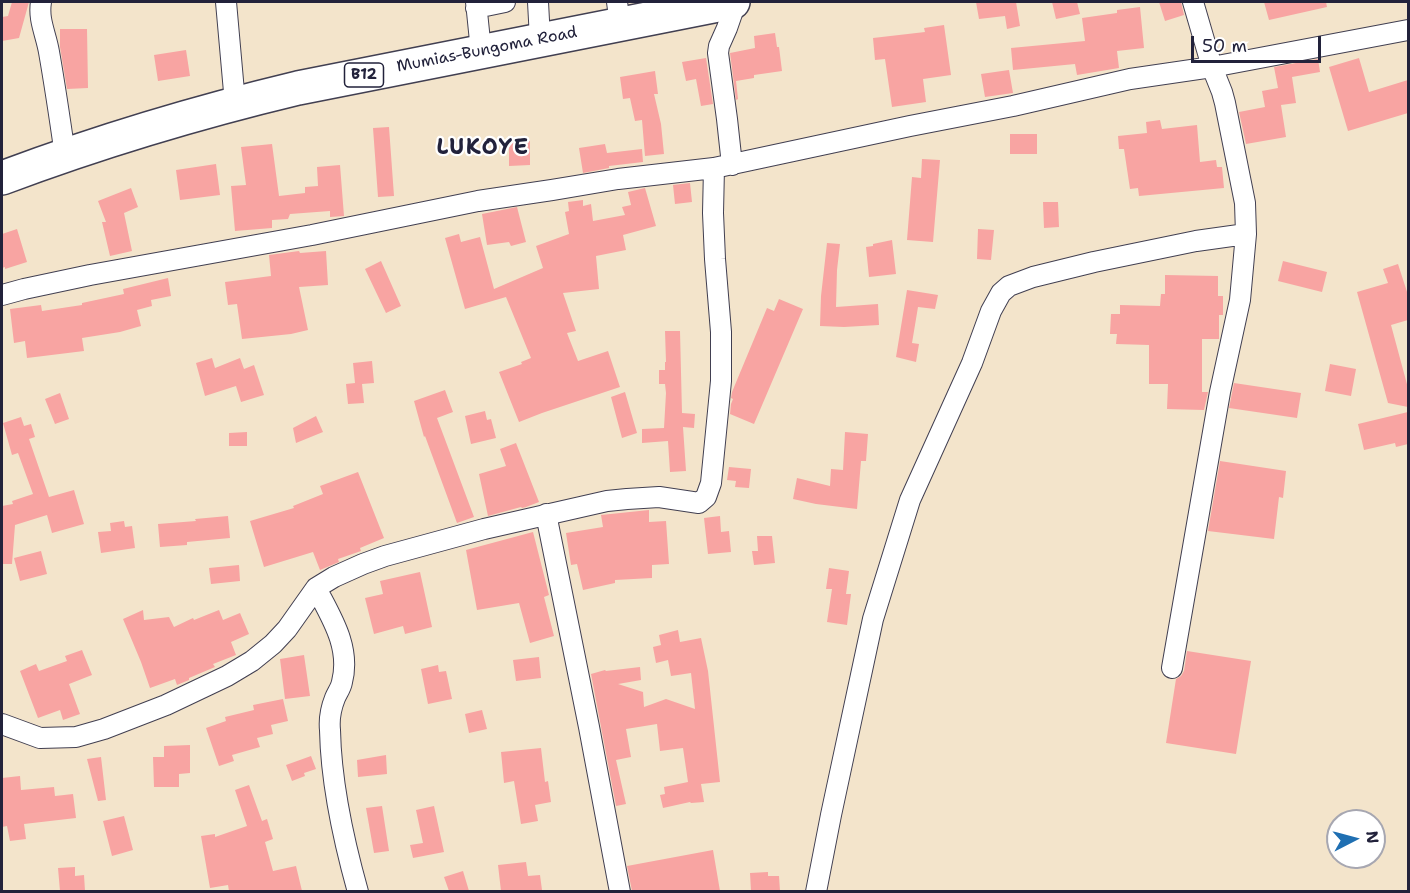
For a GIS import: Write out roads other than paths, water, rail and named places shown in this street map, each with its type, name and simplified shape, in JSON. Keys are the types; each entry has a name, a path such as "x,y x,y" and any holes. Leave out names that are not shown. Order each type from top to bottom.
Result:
{"highway":[{"name":"Mumias-Bungoma Road","path":"2,178 91,146 235,103 540,39 619,13 735,2"}],"street":[{"path":"41,2 40,21 48,49 65,155"},
{"path":"226,2 235,103"},
{"path":"481,51 476,4 505,2"},
{"path":"538,2 540,39"},
{"path":"2,724 40,738 76,737 104,729 166,705 227,676 252,661 287,629 316,588 334,577 385,556 546,514 607,501 659,497 699,503 704,500 711,483 721,381 721,332 713,213 723,166 727,119 718,53 735,2"},
{"path":"1172,668 1220,392 1240,300 1246,234 1245,203 1234,144 1222,92 1212,67 1193,2"},
{"path":"2,295 90,275 312,235 478,201 618,178 723,166 1013,106 1130,79 1212,67 1408,30"},
{"path":"816,891 873,619 910,500 972,363 1000,293 1008,286 1033,277 1094,262 1196,241 1246,234"},
{"path":"546,514 620,891"},
{"path":"316,588 335,624 344,650 342,683 334,699 330,718 330,739 341,818 358,891"}],"district":[{"name":"LUKOYE","path":"483,148"}]}
